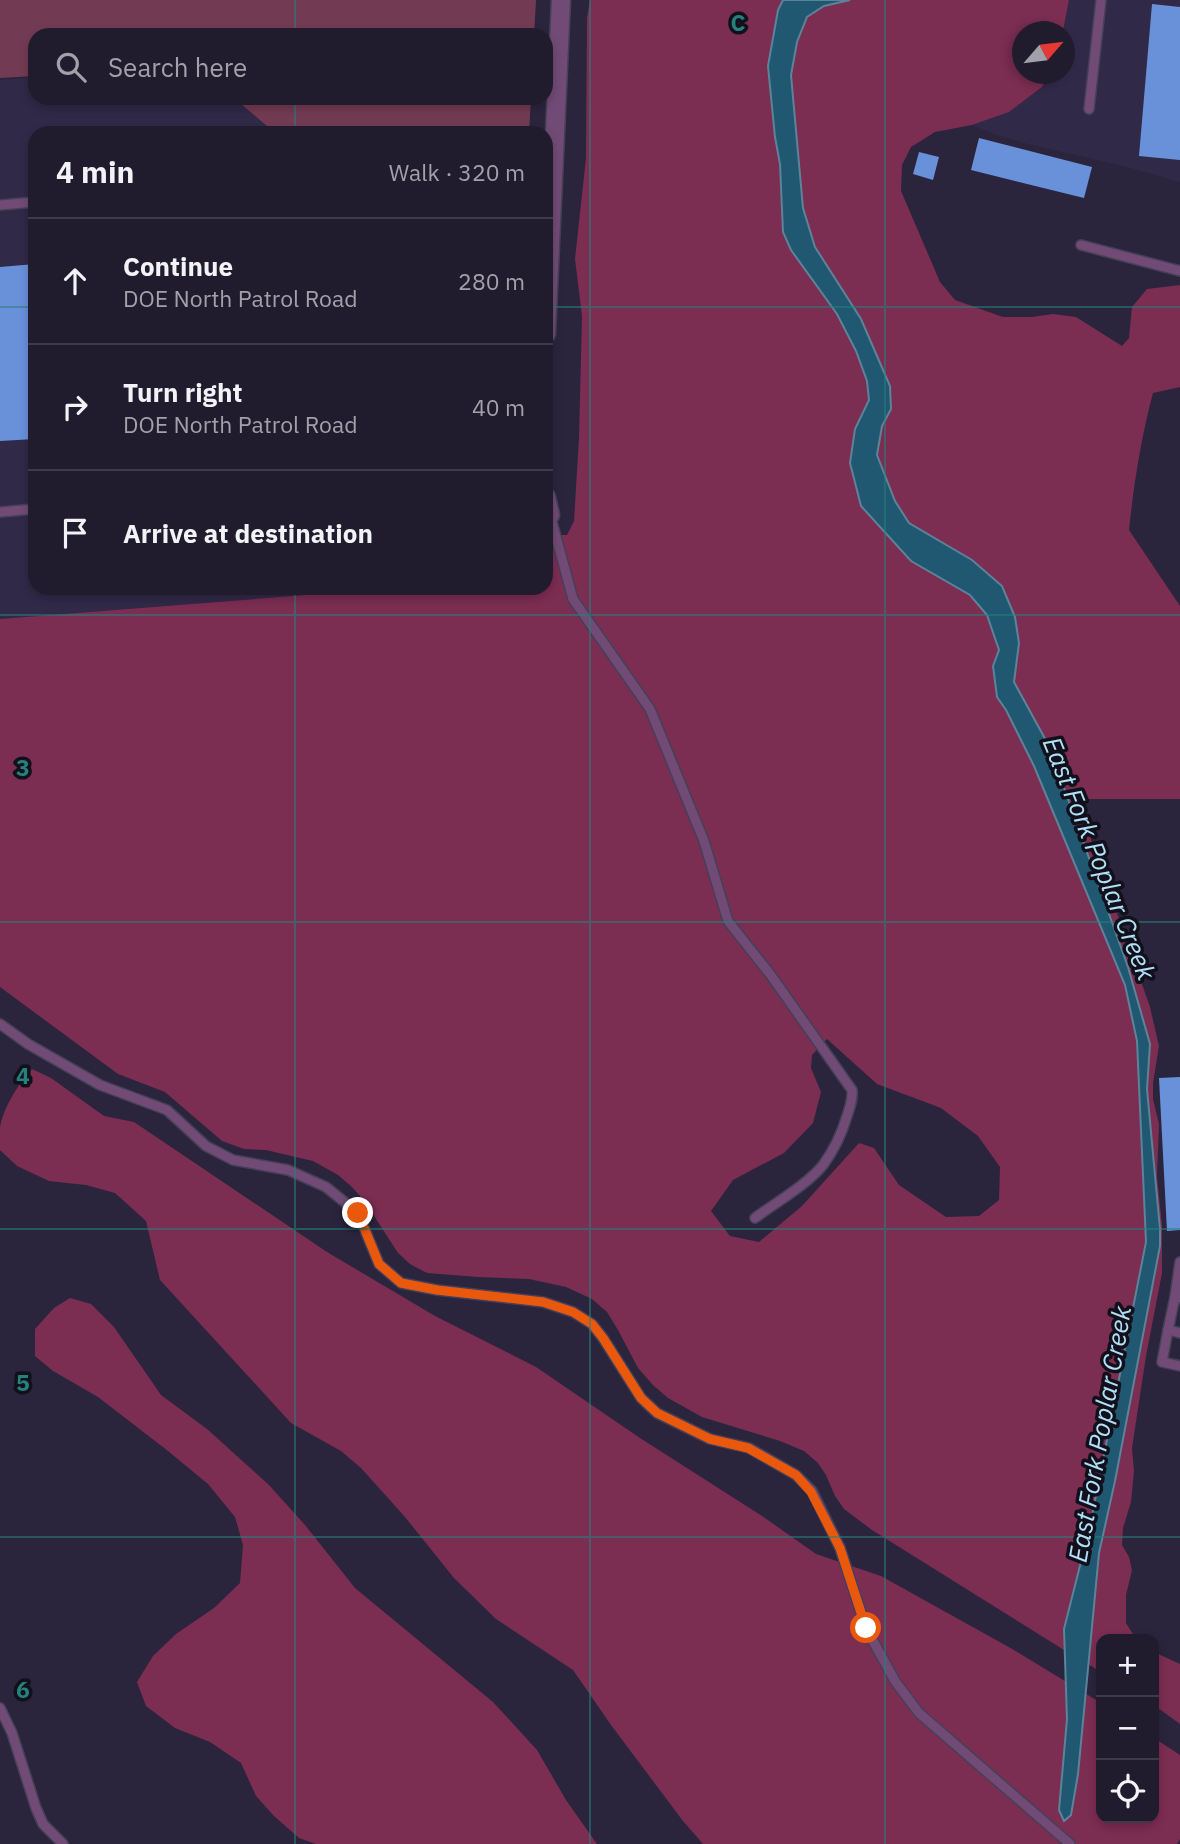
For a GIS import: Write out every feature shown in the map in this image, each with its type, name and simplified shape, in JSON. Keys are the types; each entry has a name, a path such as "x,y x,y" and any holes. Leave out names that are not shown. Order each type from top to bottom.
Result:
{"street":[{"path":"553,126 561,0"}],"lane":[{"path":"1089,109 1101,0"},
{"path":"0,205 28,203"},
{"path":"1081,245 1180,271"},
{"path":"0,512 28,510"},
{"path":"553,525 573,599 650,709 704,841 728,921 770,974 852,1090 853,1098 838,1140 822,1166 755,1218"},
{"path":"0,1024 28,1044 100,1085 167,1110 206,1146 233,1160 288,1170 326,1186 358,1213 379,1264 401,1283 437,1290 543,1302 573,1312 592,1324 641,1398 657,1413 710,1439 748,1448 796,1475 811,1492 840,1548 866,1628 895,1681 919,1713 1070,1844"},
{"path":"1180,1262 1177,1298 1162,1362 1180,1366"},
{"path":"1168,1330 1180,1333"},
{"path":"0,1708 12,1733 43,1824 63,1844"}],"shaded area":[{"path":"0,0 536,0 534,28 28,28 28,76 0,78"},
{"path":"590,0 783,0 778,10 773,111 780,164 783,232 792,250 837,314 856,351 867,381 869,400 855,429 861,506 943,580 970,595 987,615 999,650 993,666 997,697 1034,766 1125,985 1137,1041 1146,1242 1090,1526 1064,1629 1064,1650 872,1530 844,1509 818,1463 804,1451 702,1417 668,1398 638,1368 607,1312 592,1299 566,1287 529,1279 427,1273 410,1264 398,1253 365,1202 338,1175 313,1161 266,1150 244,1149 222,1141 165,1092 118,1074 0,987 0,619 306,595 553,595 553,535 567,535 574,521 582,316 575,259 586,158 587,18","holes":["827,1039 877,1084 941,1108 978,1136 1000,1167 999,1200 979,1216 946,1217 899,1185 874,1148 859,1143 802,1206 759,1242 730,1236 711,1211 733,1180 784,1153 813,1123 821,1092 811,1068 812,1055"]},
{"path":"850,0 1069,0 1065,21 1012,21 1012,84 1044,84 1042,87 1009,112 972,125 935,132 911,147 902,165 901,191 940,282 955,300 1003,317 1053,314 1076,317 1122,346 1129,338 1132,307 1147,289 1180,285 1180,387 1153,393 1138,461 1129,530 1180,606 1180,799 1084,799 1084,819 1150,1007 1159,1046 1153,1099 1159,1124 1157,1177 1162,1225 1162,1273 1132,1448 1134,1471 1131,1502 1123,1528 1122,1545 1132,1570 1126,1595 1126,1623 1133,1634 1096,1634 1096,1669 1088,1664 1099,1553 1160,1246 1147,1089 1150,1044 1128,967 1049,746 1014,682 1015,617 1002,586 972,560 909,523 895,501 877,455 882,426 891,409 861,319 815,247 803,208 791,75 797,42 807,18 824,6"},
{"path":"1069,0 1180,0 1180,182 1024,143 972,125 1009,112 1044,84 1075,84 1075,21 1065,21"},
{"path":"28,78 28,105 242,105 267,126 28,126 28,595 306,595 0,619 0,80"},
{"path":"242,105 531,105 529,126 267,126"},
{"path":"32,1069 51,1078 104,1116 134,1122 327,1252 435,1316 536,1367 816,1554 881,1576 1014,1650 1096,1700 1096,1823 1159,1823 1159,1741 1180,1755 1180,1839 1177,1844 703,1844 611,1725 573,1670 496,1619 454,1578 361,1468 341,1451 291,1423 160,1280 146,1221 115,1193 86,1185 49,1181 17,1166 0,1150 0,1127 17,1089"},
{"path":"70,1298 91,1304 114,1327 161,1395 207,1429 269,1485 355,1588 493,1702 537,1750 566,1800 597,1844 316,1844 299,1838 274,1816 256,1796 241,1763 210,1742 175,1728 146,1706 137,1682 153,1656 176,1634 214,1608 240,1583 243,1545 235,1517 208,1484 98,1397 53,1371 35,1356 35,1329 54,1308"},
{"path":"1159,1654 1180,1664 1180,1724 1159,1709"}],"water":[{"name":"East Fork Poplar Creek","path":"783,0 850,0 824,6 807,17 797,42 791,75 803,208 815,247 861,319 890,386 891,409 882,426 877,455 895,501 909,523 972,560 1002,586 1015,617 1019,643 1014,682 1049,746 1128,967 1150,1044 1147,1089 1160,1246 1099,1553 1078,1774 1071,1815 1064,1821 1059,1810 1067,1719 1064,1629 1090,1526 1146,1242 1137,1041 1125,985 1034,766 997,697 993,666 999,650 987,615 970,595 911,561 861,506 850,463 855,429 869,400 867,381 856,351 837,314 791,250 783,232 780,164 768,66 778,10"}],"building":[{"path":"1152,4 1180,7 1180,160 1139,156"},
{"path":"979,138 1092,167 1084,198 971,170"},
{"path":"919,152 939,157 933,180 913,174"},
{"path":"28,265 28,439 0,441 0,267"},
{"path":"1180,1077 1180,1230 1167,1231 1159,1078"}],"route":[{"path":"358,1213 379,1264 401,1283 437,1290 543,1302 573,1312 592,1324 641,1398 657,1413 710,1439 748,1448 796,1475 811,1492 840,1548 866,1628"}]}
